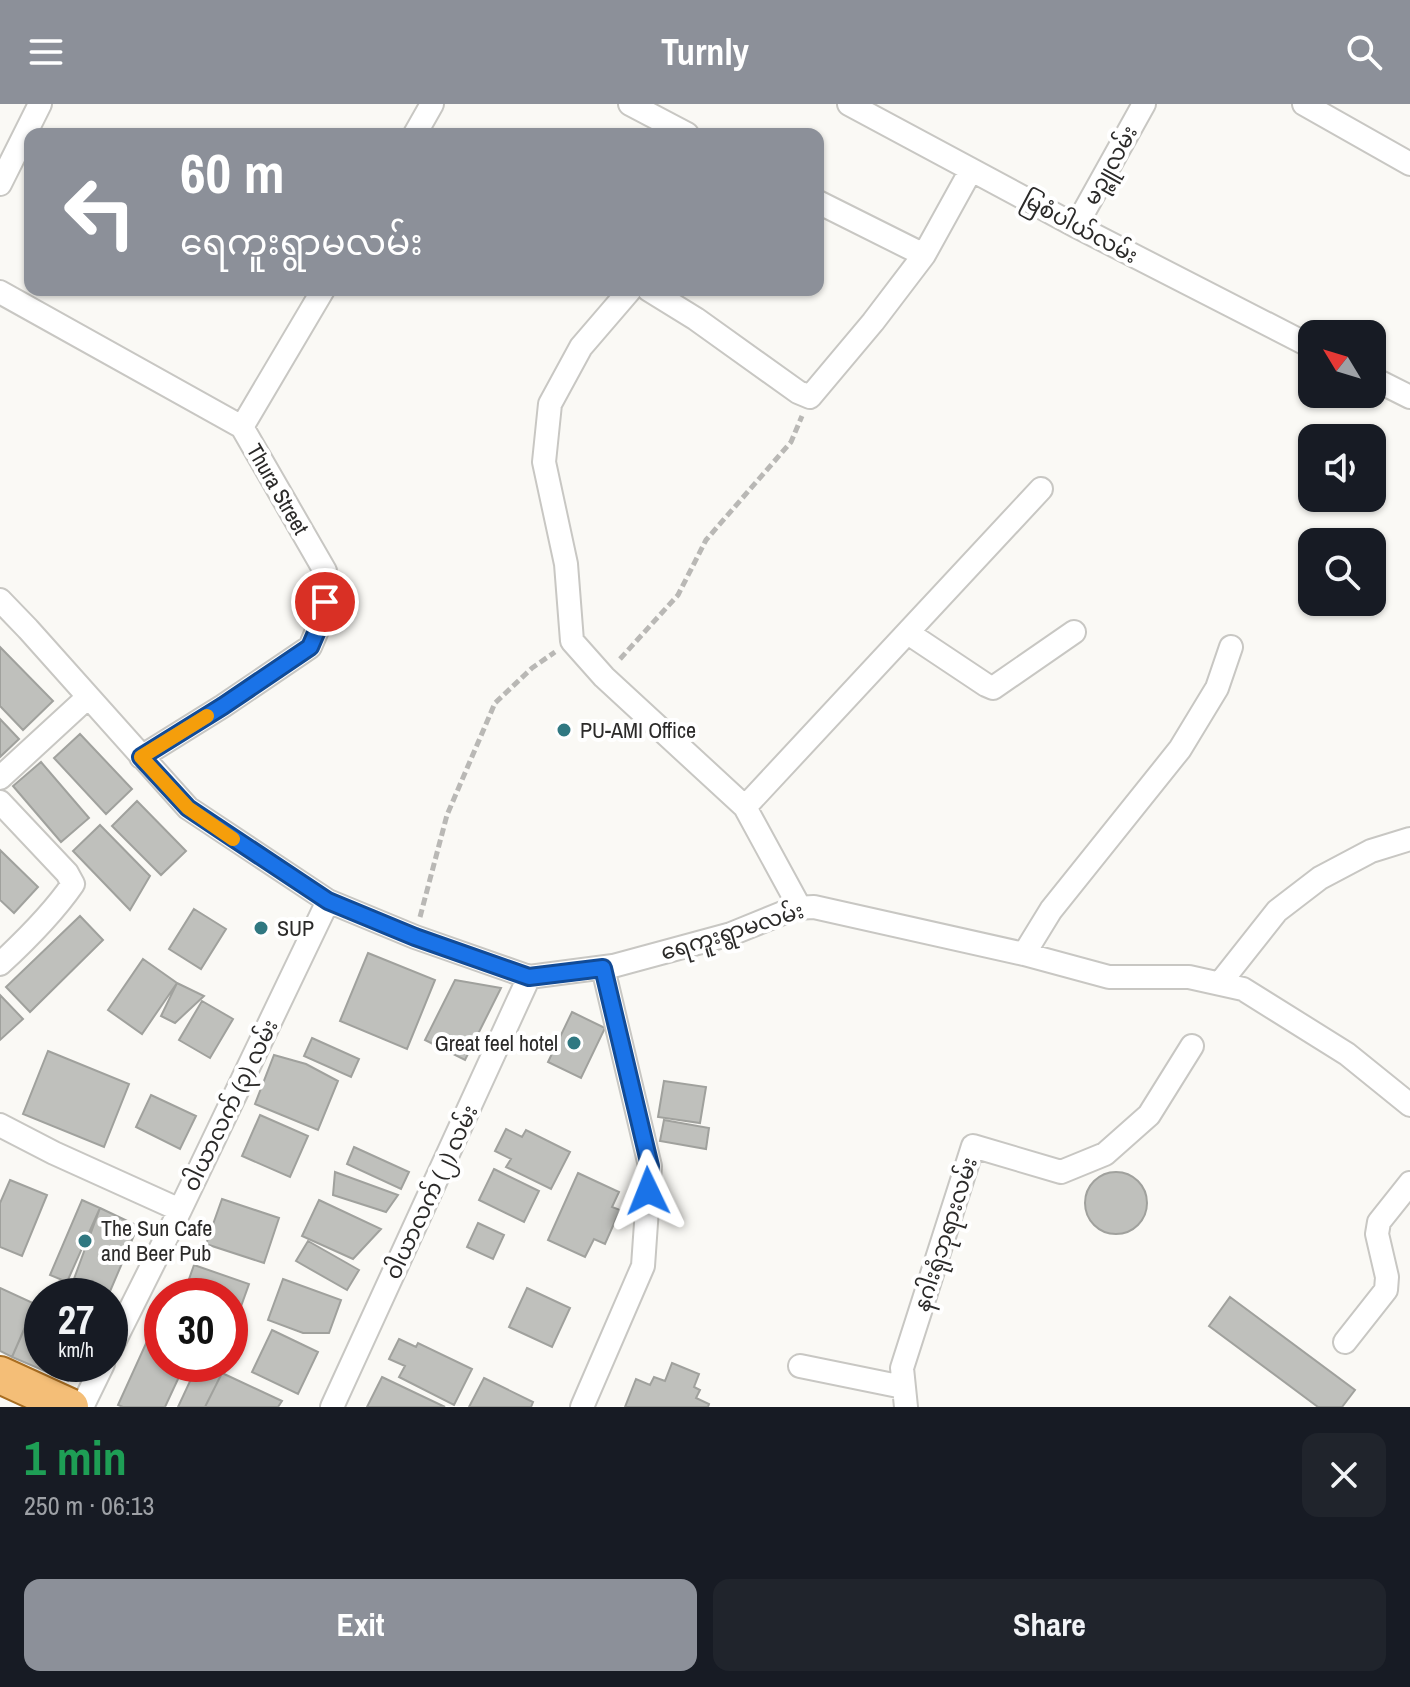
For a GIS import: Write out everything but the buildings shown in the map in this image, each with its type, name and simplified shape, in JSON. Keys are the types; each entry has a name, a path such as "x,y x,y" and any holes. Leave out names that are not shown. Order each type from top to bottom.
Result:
{"main road":[{"path":"0,1375 70,1407"}],"street":[{"path":"28,128 40,104"},
{"path":"418,128 432,104"},
{"path":"630,104 676,128"},
{"name":"မဉ္ဇူလမ်း","path":"1076,226 1144,104"},
{"path":"1304,104 1410,164"},
{"name":"မြစံပါယ်လမ်း","path":"856,106 1076,226 1298,340"},
{"path":"0,184 24,136"},
{"path":"659,296 798,392 810,397 924,255 971,170"},
{"path":"824,205 924,255"},
{"path":"0,292 242,427"},
{"name":"Thura Street","path":"141,757 310,647 319,626 325,602 325,571 242,427 319,296"},
{"path":"625,296 581,347 550,404 544,462 566,564 572,641 604,677 745,807 800,908"},
{"path":"1386,385 1410,397"},
{"path":"745,807 1041,489"},
{"name":"ရေကူးရွာမလမ်း","path":"0,600 188,808 328,901 415,937 529,977 603,968 731,934 800,908 814,907 1024,954 1109,977 1189,977 1243,989 1347,1054 1410,1105"},
{"path":"908,633 993,688 1074,632"},
{"path":"1024,954 1051,910 1180,749 1217,688 1231,647"},
{"path":"0,778 88,697"},
{"path":"0,802 67,873 73,884 0,964"},
{"path":"1220,983 1277,911 1320,878 1371,851 1410,839"},
{"name":"ဝါယာလက် (၃) လမ်း","path":"128,1314 328,901"},
{"path":"582,1407 643,1266 650,1166 603,968"},
{"name":"ဝါယာလက် (၂) လမ်း","path":"332,1407 529,977"},
{"name":"နဂါးရုံဘုရားလမ်း","path":"904,1397 902,1368 973,1146 1061,1172 1105,1154 1149,1115 1192,1046"},
{"path":"0,1125 180,1210"},
{"path":"1345,1342 1386,1290 1387,1277 1377,1234 1379,1222 1410,1183"},
{"path":"800,1366 904,1397"},
{"path":"82,1407 94,1382"}],"path":[{"path":"604,677 678,595 706,540 791,442 810,397"},
{"path":"415,937 447,815 495,703 532,668 572,641"}],"slow traffic":[{"path":"207,716 141,757 188,808 233,839"}],"place":[{"name":"PU-AMI Office","path":"564,730"},
{"name":"SUP","path":"261,928"},
{"name":"Great feel hotel","path":"574,1043"},
{"name":"The Sun Cafe and Beer Pub","path":"85,1241"}],"route":[{"path":"325,602 310,647 141,757 188,808 328,901 352,913 529,977 603,968 650,1166 648,1191"}]}
